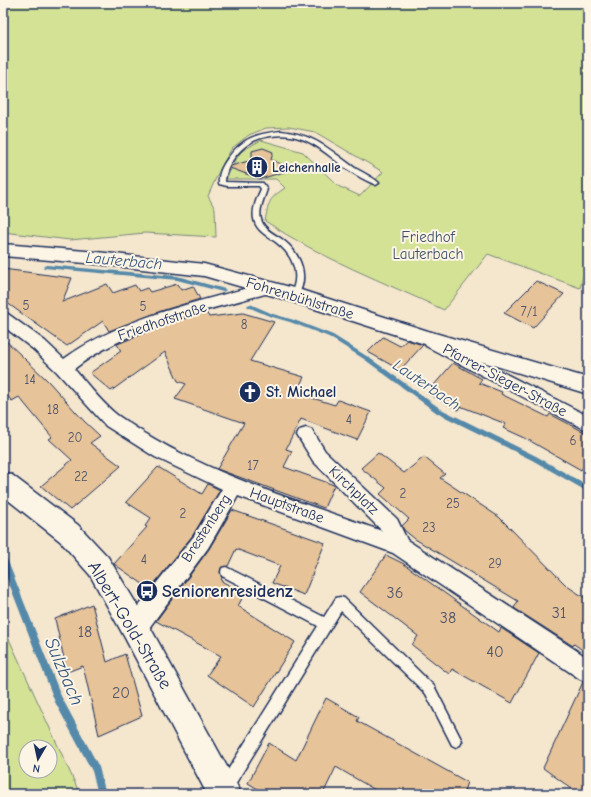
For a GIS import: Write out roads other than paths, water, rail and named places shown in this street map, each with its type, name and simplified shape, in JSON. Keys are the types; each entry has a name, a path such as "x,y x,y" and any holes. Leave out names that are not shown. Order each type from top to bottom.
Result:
{"main road":[{"name":"Fohrenbühlstraße","path":"3,250 204,270 294,295 422,336 588,386"},
{"name":"Albert-Gold-Straße","path":"3,482 69,533 99,566 224,792"}],"street":[{"name":"Friedhofstraße","path":"63,368 106,340 193,310 267,288"},
{"name":"Hauptstraße","path":"3,318 39,345 63,368 112,421 161,452 234,486 400,546 588,671"},
{"name":"Pfarrer-Sieger-Straße","path":"422,336 588,424"},
{"name":"Kirchplatz","path":"306,436 319,456 390,525 400,546"},
{"name":"Brestenberg","path":"134,628 201,542 234,486"}],"lane":[{"path":"294,295 300,289 301,282 297,264 284,245 259,224 257,214 264,189 261,184 222,184 221,178 238,148 258,137 274,132 306,136 336,155 346,166 362,178 376,183"},
{"path":"226,572 326,624"},
{"path":"224,792 340,602 430,690 456,741"}],"waterway":[{"name":"Lauterbach","path":"46,267 177,278 223,290"},
{"name":"Lauterbach","path":"250,306 331,336 366,358 439,411 534,458 588,489"},
{"name":"Sulzbach","path":"3,559 58,699 96,770 102,794"}],"place":[{"name":"Leichenhalle","path":"257,167"},
{"name":"St. Michael","path":"250,392"},
{"name":"Seniorenresidenz","path":"147,591"}],"park label":[{"name":"Friedhof Lauterbach","path":"428,246"}]}
